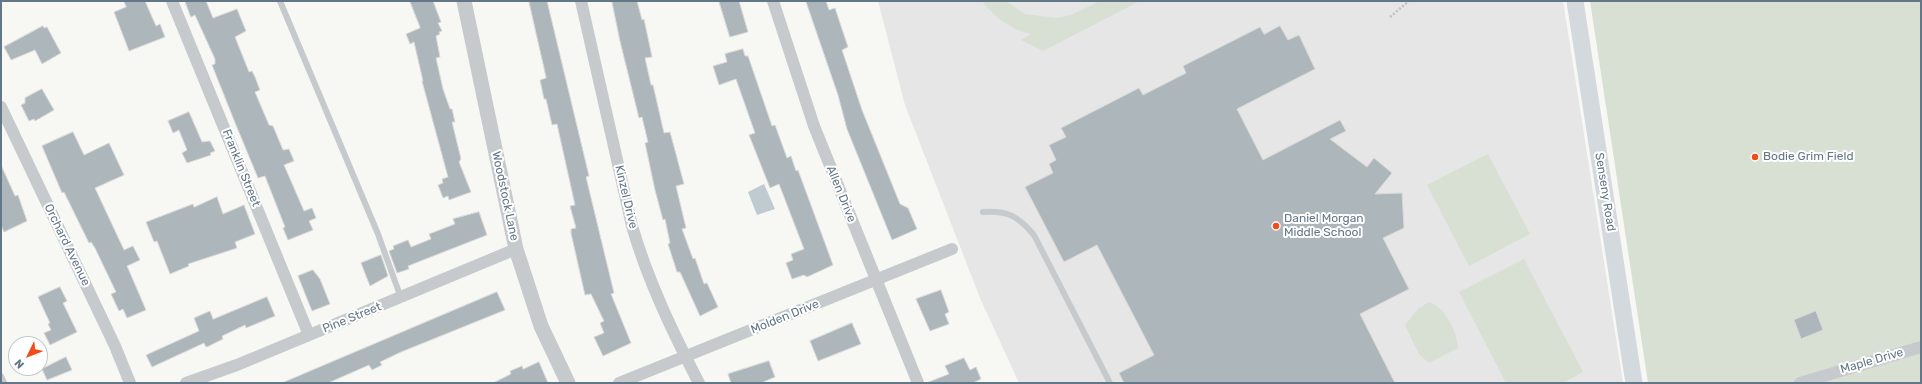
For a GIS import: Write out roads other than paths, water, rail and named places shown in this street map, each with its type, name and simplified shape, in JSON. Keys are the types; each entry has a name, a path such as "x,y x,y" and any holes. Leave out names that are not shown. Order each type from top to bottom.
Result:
{"main road":[{"name":"Senseny Road","path":"1575,1 1634,383"}],"street":[{"name":"Franklin Street","path":"172,1 308,335"},
{"name":"Woodstock Lane","path":"464,1 516,248 539,319 568,383"},
{"name":"Kinzel Drive","path":"581,1 632,226 640,252 656,294 699,383"},
{"name":"Allen Drive","path":"773,1 814,126 918,383"},
{"name":"Orchard Avenue","path":"1,107 115,346 130,383"},
{"name":"Pine Street","path":"186,383 236,365 401,298 516,248"},
{"name":"Molden Drive","path":"618,383 756,329 952,249"},
{"name":"Maple Drive","path":"1800,383 1921,347"}],"lane":[{"path":"280,1 378,234 401,298"},
{"path":"983,212 996,211 1006,213 1017,218 1034,235 1110,383"},
{"path":"1,376 4,383"}],"place":[{"name":"Bodie Grim Field","path":"1755,157"},
{"name":"Daniel Morgan Middle School","path":"1276,226"}]}
